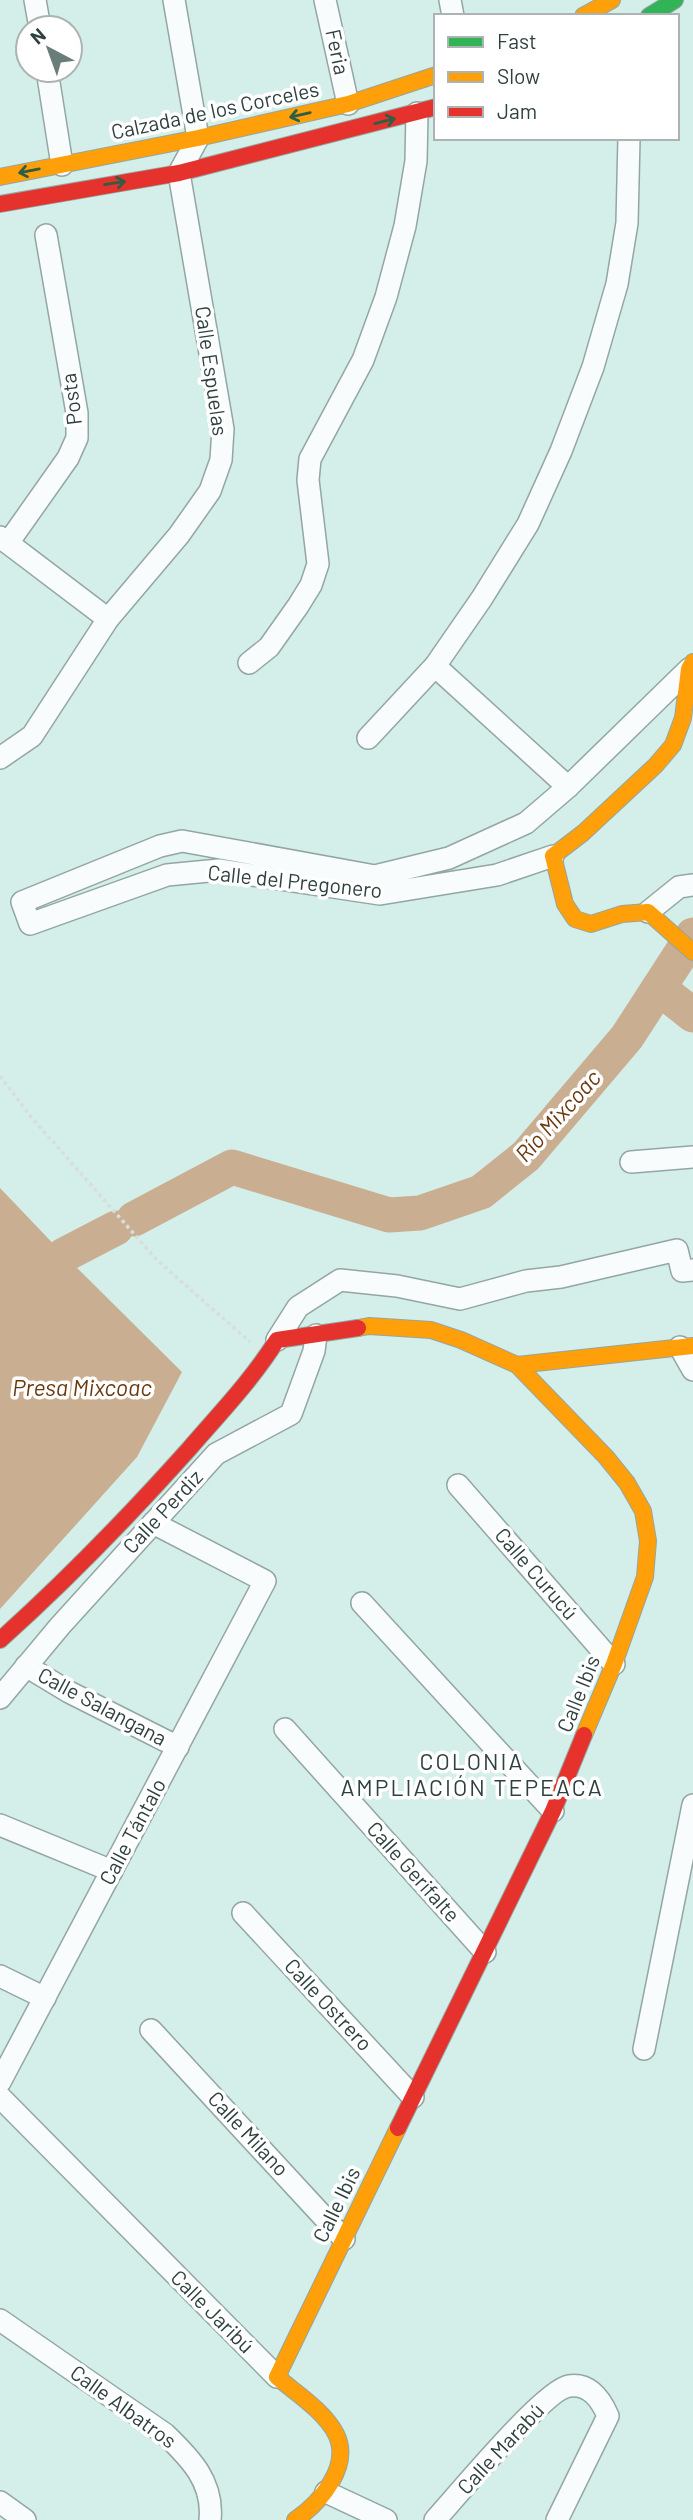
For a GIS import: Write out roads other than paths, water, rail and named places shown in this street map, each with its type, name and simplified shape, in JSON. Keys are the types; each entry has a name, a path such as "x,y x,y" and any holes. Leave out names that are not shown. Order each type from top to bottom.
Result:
{"street":[{"path":"174,0 198,138 178,173"},
{"name":"Feria","path":"326,0 348,104"},
{"path":"652,14 675,0"},
{"name":"Calzada de los Corceles","path":"0,177 198,138 348,104 434,76"},
{"path":"49,84 62,165"},
{"path":"0,204 178,173 426,110 405,226 386,297 363,360 310,459 308,480 318,564 311,585 298,606 269,647 249,663"},
{"path":"368,738 435,666 482,598 528,524 561,451 593,367 617,284 627,223 629,140"},
{"name":"Calle Espuelas","path":"0,758 32,736 108,619 179,536 210,491 221,460 223,429 178,173"},
{"name":"Posta","path":"4,540 68,458 77,439 77,413 46,235"},
{"path":"4,540 108,619"},
{"name":"Calle del Pregonero","path":"691,665 683,718 673,744 646,774 583,833 553,856 497,875 380,894 219,870 167,875 30,924 22,902 160,845 182,841 375,876 449,858 526,823 568,787 691,665"},
{"path":"435,666 568,787"},
{"path":"553,856 565,904 575,919 591,924 622,914 649,913 679,887 693,885"},
{"path":"649,913 692,950"},
{"path":"631,1162 693,1157"},
{"path":"289,1342 298,1307 340,1280 397,1286 460,1299 526,1281 561,1277 677,1250 682,1271 693,1270"},
{"name":"Calle Ibis","path":"277,2377 553,1811 614,1664 645,1577 648,1541 643,1511 627,1483 606,1457 517,1365 431,1330 369,1326 289,1342"},
{"name":"Calle Perdiz","path":"0,1640 51,1595 147,1496 258,1371 289,1342 314,1351 291,1414 216,1454 0,1698"},
{"path":"517,1365 687,1346 693,1370"},
{"name":"Calle Curucú","path":"458,1485 614,1664"},
{"name":"Calle Tántalo","path":"0,2082 265,1581 153,1523"},
{"path":"362,1603 553,1811"},
{"name":"Calle Salangana","path":"26,1666 69,1692 178,1747"},
{"name":"Calle Gerifalte","path":"285,1729 485,1952"},
{"path":"644,2049 693,1805"},
{"path":"0,1825 112,1871"},
{"name":"Calle Ostrero","path":"243,1913 412,2097"},
{"path":"0,1976 45,1998"},
{"name":"Calle Milano","path":"151,2030 344,2239"},
{"name":"Calle Jaribú","path":"0,2097 336,2434 340,2449 336,2470 326,2492"},
{"name":"Calle Albatros","path":"0,2320 165,2434 180,2448 204,2477 211,2508 210,2520"},
{"name":"Calle Marabú","path":"435,2520 532,2412 566,2386 578,2386 587,2388 601,2399 608,2416 557,2520"},
{"path":"295,2520 305,2514 326,2492 386,2520"},
{"path":"0,2502 25,2520"}],"water":[{"name":"Presa Mixcoac","path":"0,1188 182,1372 137,1457 0,1609"}],"waterway":[{"name":"Río Mixcoac","path":"134,1219 232,1167 389,1215 420,1213 481,1192 526,1156 627,1037 693,935"},
{"path":"659,988 693,1015"},
{"name":"Río Mixcoac","path":"64,1255 116,1228"}],"district":[{"name":"COLONIA AMPLIACIÓN TEPEACA","path":"472,1775"}]}
